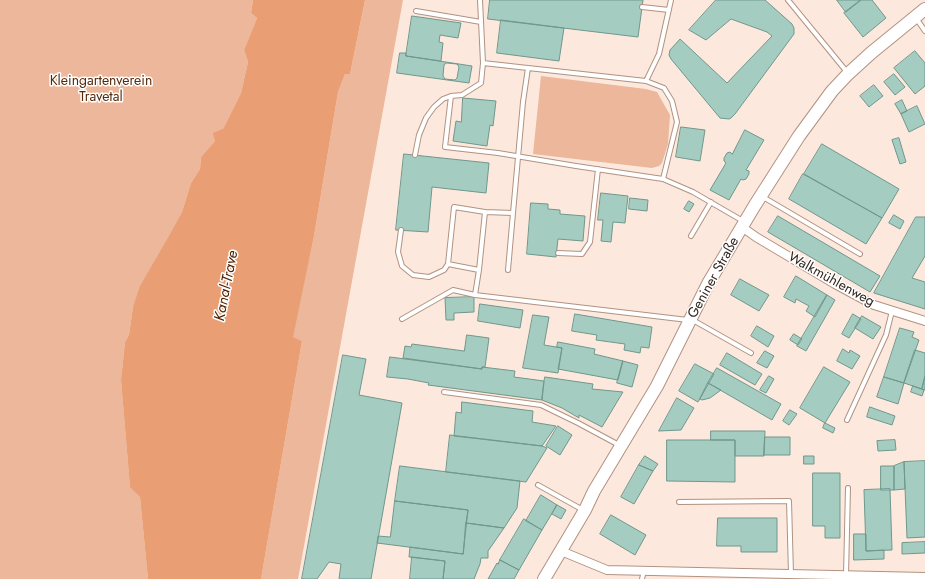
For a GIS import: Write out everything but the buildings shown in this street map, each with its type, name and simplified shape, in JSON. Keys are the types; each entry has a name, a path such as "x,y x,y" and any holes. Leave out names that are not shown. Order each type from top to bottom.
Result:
{"main road":[{"name":"Geniner Straße","path":"544,579 585,510 594,491 657,386 709,282 761,195 811,118 832,91 848,74 925,9"}],"street":[{"name":"Walkmühlenweg","path":"743,225 756,237 835,284 874,305 925,321"},
{"path":"561,551 606,570 643,575 791,574 925,577"}],"lane":[{"path":"415,155 419,135 426,118 434,107 443,99 451,96 462,95 480,83 483,63 480,0"},
{"path":"646,81 659,54 670,0"},
{"path":"788,0 848,74"},
{"path":"642,7 668,10"},
{"path":"416,11 481,22"},
{"path":"915,17 925,31"},
{"path":"483,63 646,81 664,88 672,101 677,122 663,179"},
{"path":"508,270 523,102 528,68"},
{"path":"451,96 446,147 498,153 663,179 693,192 711,202 743,225"},
{"path":"558,253 582,254 590,242 598,169"},
{"path":"761,195 860,254"},
{"path":"691,236 711,202"},
{"path":"401,230 398,252 402,266 412,275 429,277 444,270 448,264 454,207 485,212 513,213"},
{"path":"475,295 485,212"},
{"path":"448,264 479,270"},
{"path":"402,319 453,290 475,295 691,320 751,353"},
{"path":"847,420 886,335 892,311"},
{"path":"444,392 541,405 621,446"},
{"path":"538,485 585,510"},
{"path":"846,575 848,488"},
{"path":"679,502 790,501 791,574"}],"green space":[{"name":"Kleingartenverein Travetal","path":"0,0 253,0 251,13 257,18 244,50 248,62 241,93 223,129 201,157 200,169 191,183 182,212 133,307 129,335 125,342 121,380 130,486 140,497 148,579 0,579"},
{"path":"365,0 403,0 298,579 261,579 302,341 292,337 314,236 338,92 345,74 350,74"},
{"path":"541,76 646,89 657,92 670,115 668,144 662,163 659,166 652,168 533,154"}],"water":[{"name":"Kanal-Trave","path":"253,0 365,0 350,74 345,74 338,92 314,236 293,337 302,341 261,579 148,579 140,497 130,487 121,380 125,342 129,335 133,307 140,286 182,212 191,183 200,169 201,157 215,141 213,133 223,129 241,93 248,62 244,50 257,18 251,13"}]}
